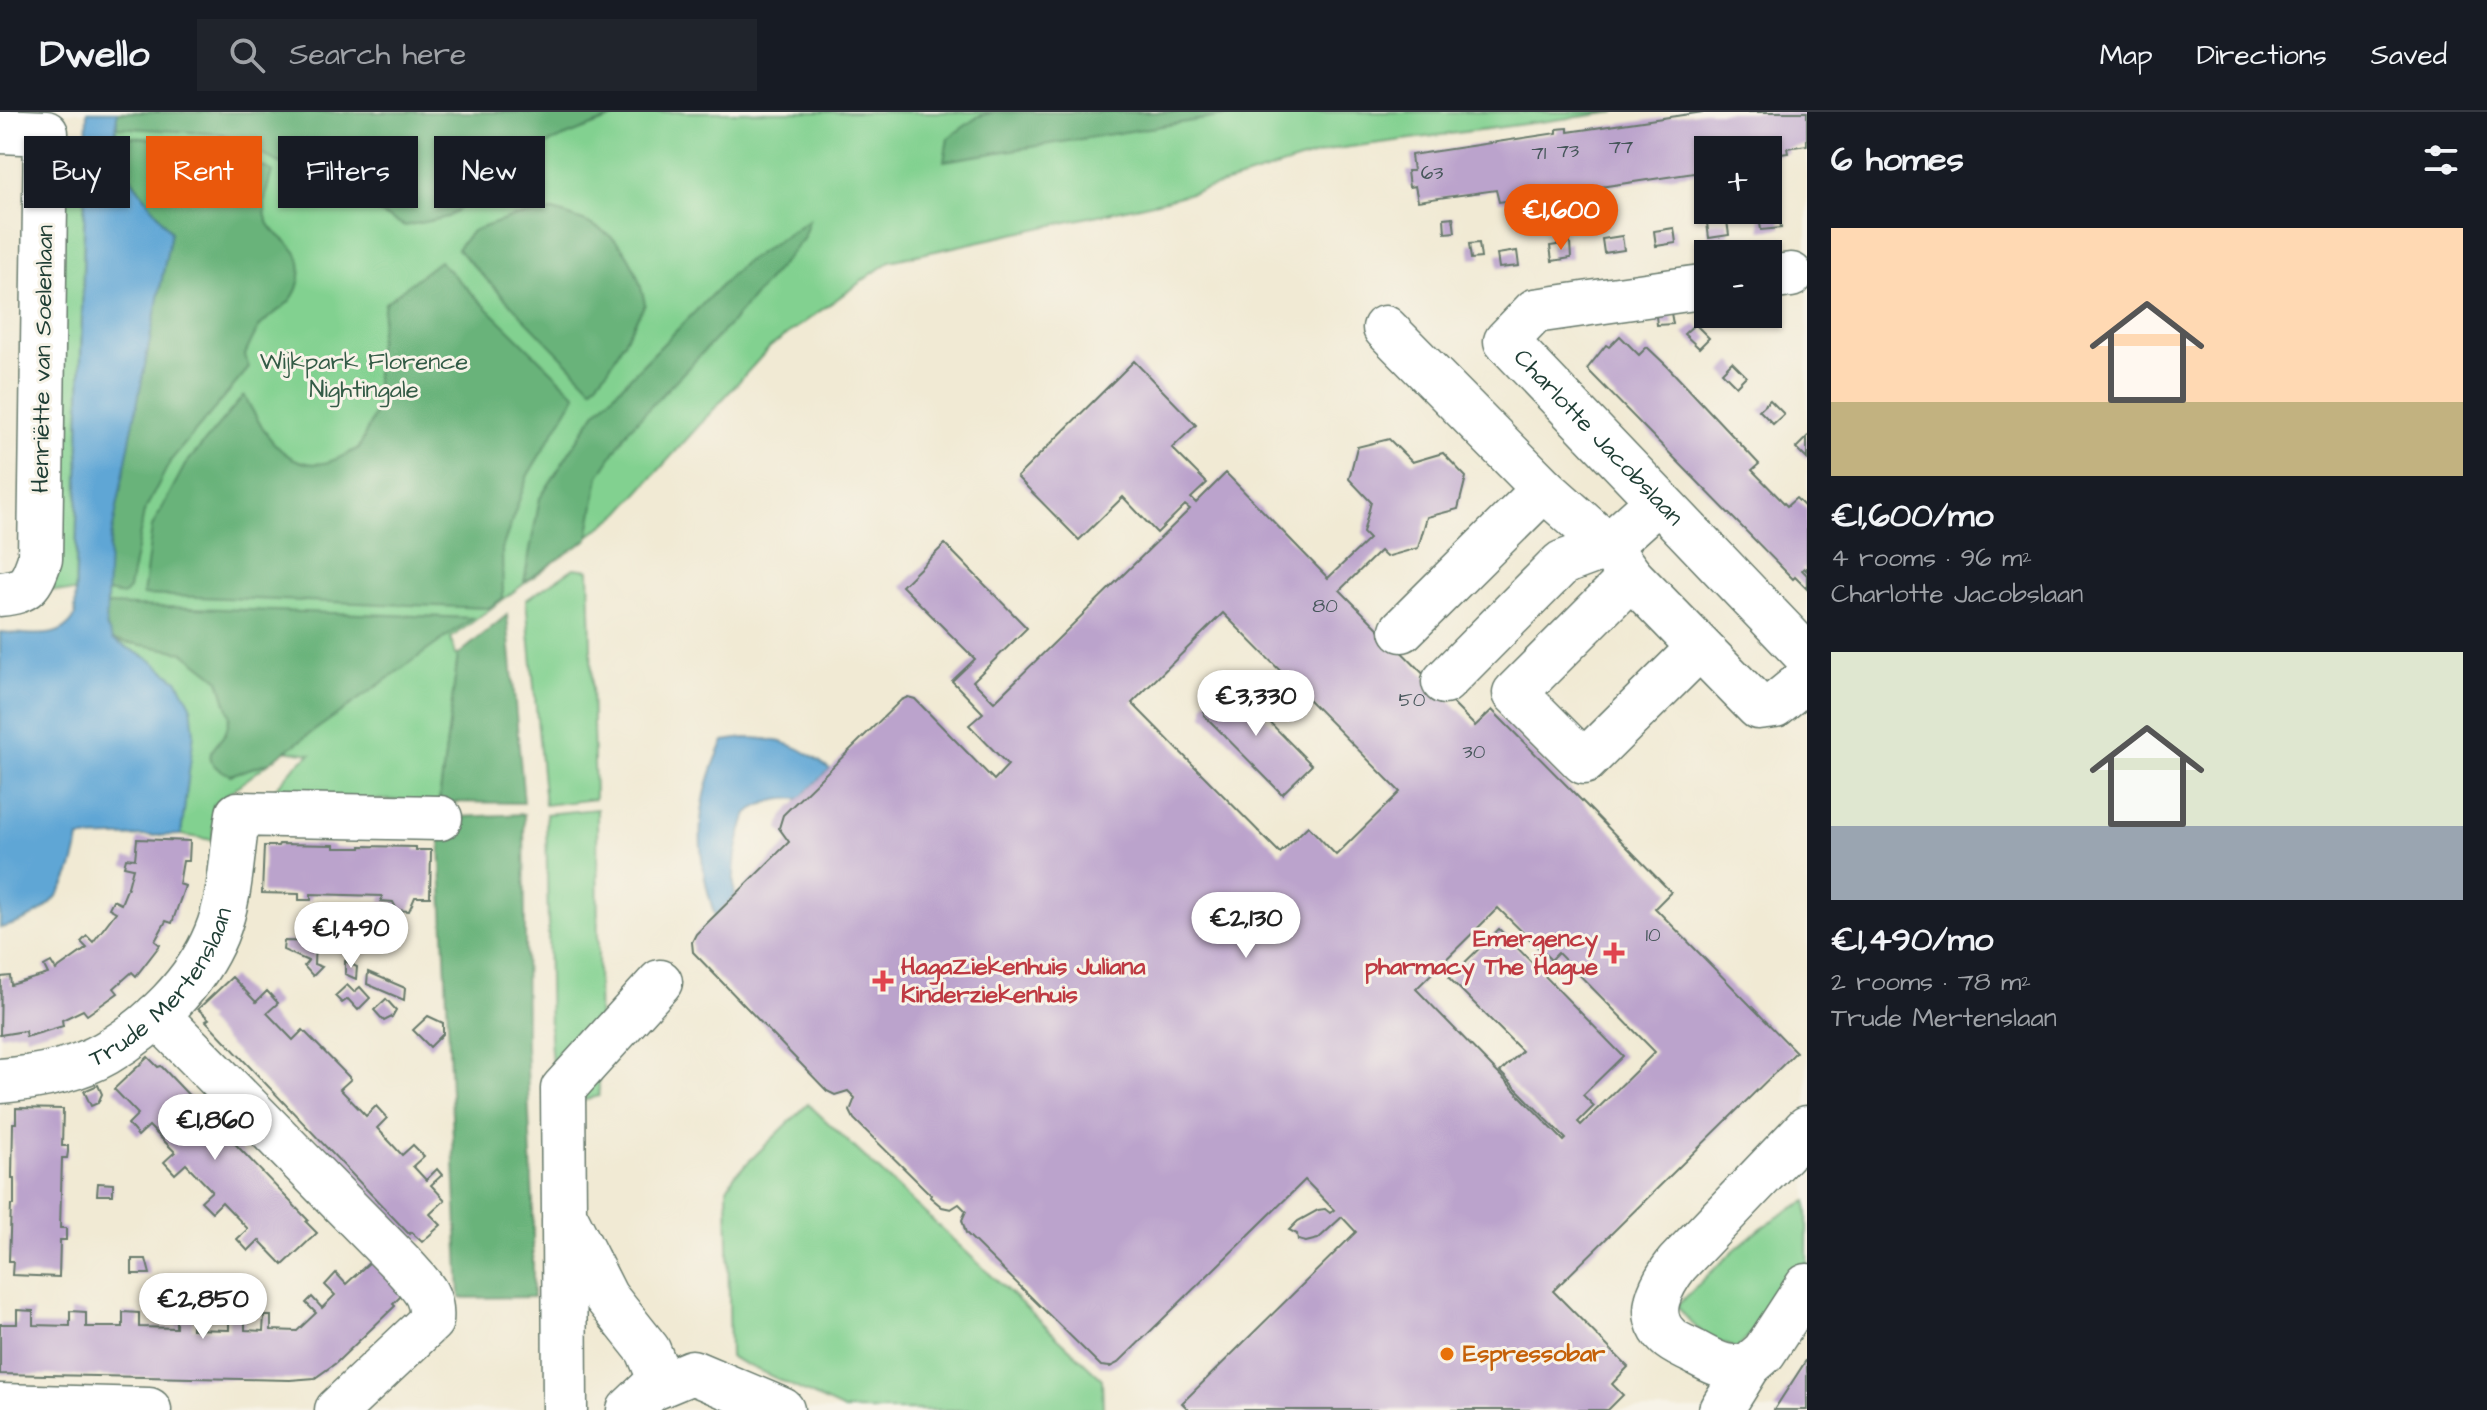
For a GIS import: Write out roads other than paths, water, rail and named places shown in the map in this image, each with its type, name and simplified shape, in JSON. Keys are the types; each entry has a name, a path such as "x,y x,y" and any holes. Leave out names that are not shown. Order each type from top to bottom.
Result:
{"street":[{"name":"Henriëtte van Soelenlaan","path":"0,131 46,133 40,559 16,588"},
{"name":"Charlotte Jacobslaan","path":"1694,288 1535,311 1506,341 1807,656"},
{"path":"1385,328 1619,562 1758,707 1775,705 1807,679"},
{"path":"1402,630 1544,489"},
{"path":"1658,501 1619,562 1515,693 1584,762 1699,648"},
{"path":"1444,682 1562,563 1619,562"},
{"name":"Trude Mertenslaan","path":"0,1081 69,1068 105,1054 157,1015 192,977 216,934 231,882 238,814 440,818"},
{"path":"565,1410 563,1089 660,982"},
{"path":"157,1015 401,1263 429,1296 431,1321 337,1410"},
{"path":"1749,1365 1724,1367 1669,1338 1661,1328 1655,1310 1661,1285 1719,1217 1807,1128"},
{"path":"564,1214 606,1297 648,1350 645,1397"},
{"path":"1721,1410 1749,1365 1764,1352 1807,1286"},
{"path":"645,1397 692,1372 782,1410"},
{"path":"0,1406 149,1410"}],"water":[{"path":"87,112 117,112 116,136 86,136"},
{"path":"130,177 146,199 146,208 153,208 171,232 109,548 106,626 113,640 151,660 178,681 191,705 194,733 181,835 79,838 71,871 56,897 33,916 0,928 0,632 52,633 61,630 75,616 85,208 130,208"},
{"path":"744,738 790,745 830,769 800,799 772,801 747,813 736,854 735,896 715,916 703,870 703,806 714,763 724,741"}],"place":[{"name":"Emergency pharmacy The Hague","path":"1614,953"},
{"name":"HagaZiekenhuis Juliana Kinderziekenhuis","path":"883,981"},
{"name":"Espressobar","path":"1447,1354"}],"park label":[{"name":"Wijkpark Florence Nightingale","path":"364,376"}]}
